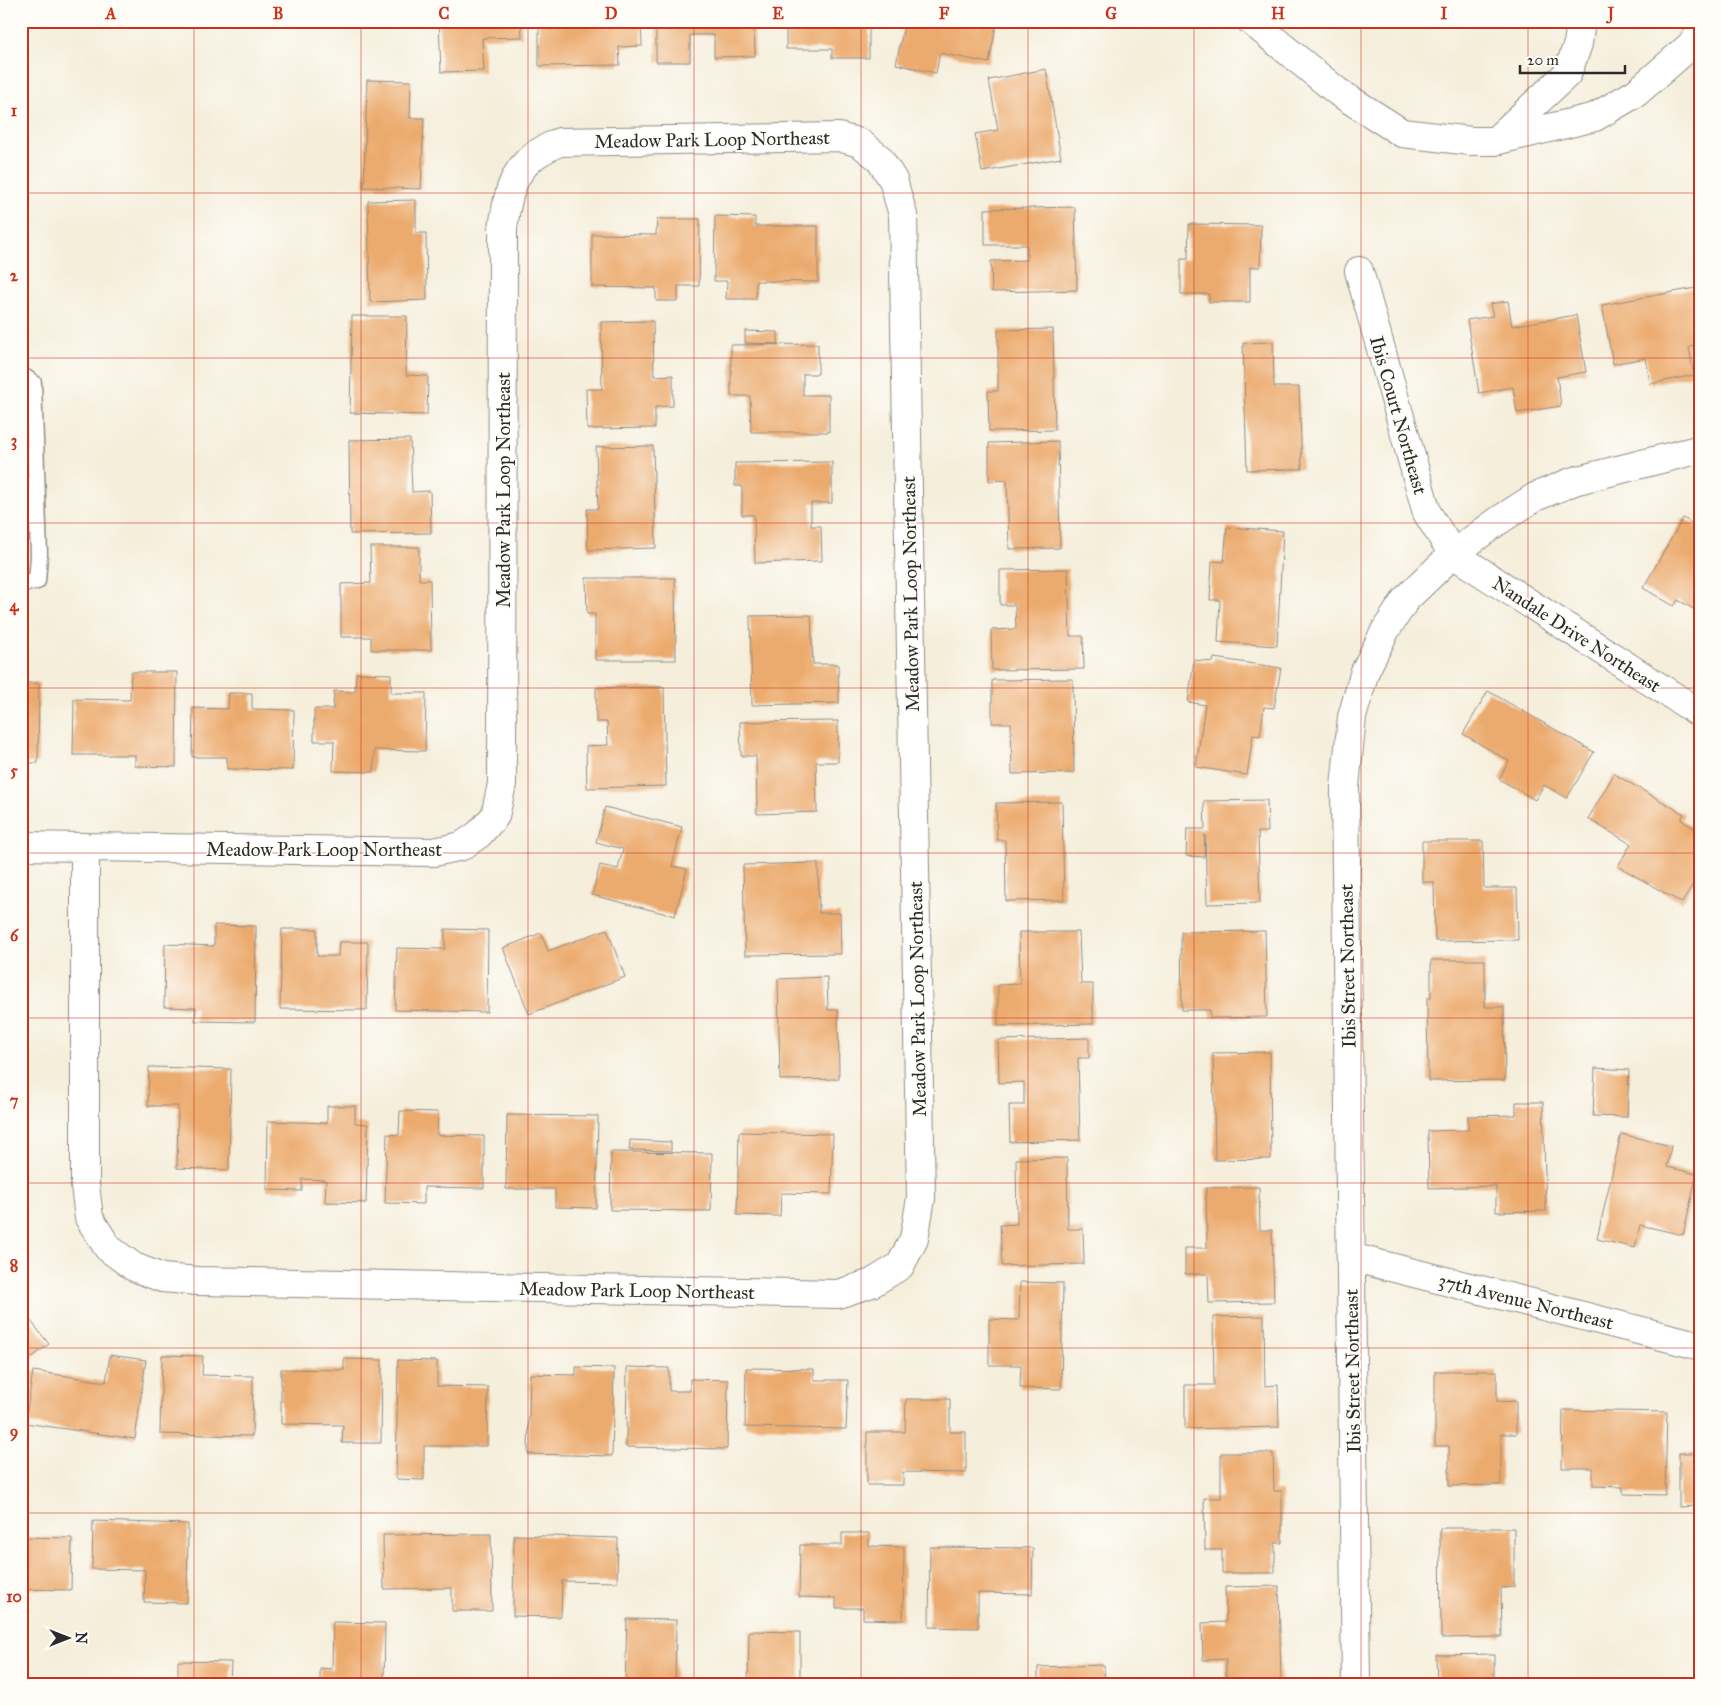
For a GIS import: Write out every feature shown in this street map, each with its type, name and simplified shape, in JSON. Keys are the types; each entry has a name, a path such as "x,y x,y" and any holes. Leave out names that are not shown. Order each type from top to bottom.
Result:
{"street":[{"path":"1251,21 1338,92 1402,133 1471,142 1495,142 1595,117 1636,93 1691,45 1701,33"},
{"path":"1495,142 1567,74 1578,44 1581,21"},
{"name":"Meadow Park Loop Northeast","path":"21,846 434,852 462,846 479,834 495,816 502,784 503,228 508,196 518,172 535,156 559,142 839,136 860,143 880,158 894,180 903,214 921,1198 914,1239 900,1266 872,1283 838,1294 198,1280 162,1278 134,1267 108,1248 90,1218 85,1185 85,847"},
{"name":"Ibis Court Northeast","path":"1358,271 1426,513 1453,554"},
{"name":"Ibis Street Northeast","path":"1356,1685 1345,787 1352,717 1365,671 1385,631 1406,599 1453,554 1535,497 1574,481 1701,449"},
{"name":"Nandale Drive Northeast","path":"1453,554 1701,714"},
{"name":"37th Avenue Northeast","path":"1351,1257 1701,1346"}],"lane":[{"path":"21,375 32,383 40,555 37,581 21,583"}],"building":[{"path":"439,21 521,21 522,37 482,38 484,71 441,72"},
{"path":"539,21 641,21 642,46 619,47 620,65 539,66"},
{"path":"656,21 754,21 755,56 714,57 714,35 690,35 690,62 656,62"},
{"path":"786,21 869,21 869,58 832,58 832,49 786,49"},
{"path":"905,21 997,21 989,63 940,53 936,73 896,64"},
{"path":"1046,69 1061,158 982,172 975,134 998,130 989,80"},
{"path":"367,80 411,81 410,118 424,118 421,189 364,187"},
{"path":"416,200 416,233 426,233 427,300 370,302 368,201"},
{"path":"1075,207 1077,290 992,292 991,261 1027,260 1027,245 985,245 985,209"},
{"path":"715,216 755,217 755,226 818,226 818,282 756,281 756,299 726,299 727,281 714,281"},
{"path":"657,219 700,219 699,286 678,286 678,301 656,301 656,288 592,287 592,234 656,235"},
{"path":"1189,224 1261,225 1260,267 1250,267 1250,302 1209,302 1209,294 1181,294 1181,259 1188,259"},
{"path":"1701,287 1701,344 1689,347 1694,375 1650,384 1646,358 1613,364 1602,305"},
{"path":"1508,301 1512,326 1576,315 1586,372 1557,377 1561,406 1517,413 1513,387 1479,393 1467,320 1493,316 1490,304"},
{"path":"352,316 407,316 406,375 428,376 427,415 350,413"},
{"path":"653,321 654,376 673,375 673,406 655,407 655,428 587,429 586,389 602,389 601,322"},
{"path":"1053,329 1055,430 989,431 988,391 998,391 998,330"},
{"path":"745,331 778,332 778,344 745,343"},
{"path":"1273,342 1274,387 1299,387 1302,469 1247,470 1243,343"},
{"path":"818,344 818,374 803,374 803,395 829,395 829,432 751,432 750,396 731,396 731,345"},
{"path":"410,439 412,492 430,491 431,533 350,534 349,440"},
{"path":"1058,441 1060,548 1009,549 1007,480 989,481 989,443"},
{"path":"653,446 656,548 588,550 587,509 598,509 596,447"},
{"path":"832,462 832,503 811,503 811,526 821,526 822,561 755,563 754,515 742,515 742,486 735,486 735,463"},
{"path":"1683,518 1701,528 1701,613 1678,600 1674,606 1643,588"},
{"path":"1227,527 1283,531 1277,646 1218,642 1220,600 1210,600 1212,561 1224,562"},
{"path":"370,547 419,547 419,580 430,580 431,650 371,650 371,637 341,637 341,584 371,583"},
{"path":"1068,569 1070,636 1083,636 1084,669 992,670 991,630 1016,629 1015,605 1000,605 1000,570"},
{"path":"586,578 675,578 676,660 595,660 595,614 587,614"},
{"path":"811,615 813,664 838,664 839,703 752,705 750,616"},
{"path":"1214,658 1281,668 1274,708 1264,707 1260,736 1253,735 1247,775 1196,767 1205,705 1188,702 1194,660 1213,662"},
{"path":"131,672 177,672 176,767 135,766 135,755 73,755 74,699 130,700"},
{"path":"356,673 391,674 391,693 426,693 425,751 374,750 374,772 333,771 334,741 314,741 314,709 333,709 334,691 355,692"},
{"path":"1073,679 1074,773 1012,774 1011,723 992,723 992,680"},
{"path":"21,683 39,683 38,763 21,763"},
{"path":"664,687 666,786 587,788 586,746 608,745 607,722 596,722 596,688"},
{"path":"1488,691 1594,752 1567,798 1544,785 1535,800 1499,779 1509,761 1463,734"},
{"path":"229,693 252,693 252,709 294,710 293,770 227,769 227,757 192,757 193,708 228,709"},
{"path":"838,721 838,762 816,762 817,812 757,814 756,756 741,756 740,722"},
{"path":"1614,774 1684,814 1681,820 1701,832 1701,870 1682,903 1618,866 1631,844 1588,819"},
{"path":"1267,800 1268,832 1258,832 1260,903 1207,904 1205,835 1204,857 1186,856 1187,829 1205,829 1204,801"},
{"path":"1062,802 1064,900 1006,901 1005,840 997,840 996,803"},
{"path":"605,807 682,827 672,866 687,869 675,916 592,895 600,865 618,869 623,849 596,842"},
{"path":"1422,841 1483,841 1484,888 1517,888 1518,940 1435,941 1434,882 1422,882"},
{"path":"818,863 819,913 840,913 841,954 745,955 743,865"},
{"path":"214,925 256,926 255,1022 195,1021 196,1008 164,1007 165,944 214,946"},
{"path":"282,929 317,929 317,956 338,956 339,942 368,942 367,1010 280,1009"},
{"path":"445,929 488,930 487,1012 395,1010 397,948 445,949"},
{"path":"607,929 625,977 529,1014 503,948 541,933 548,951"},
{"path":"1265,931 1267,1017 1210,1018 1210,1010 1182,1010 1181,932"},
{"path":"1019,932 1079,932 1081,984 1093,984 1093,1024 998,1026 998,985 1020,984"},
{"path":"1431,960 1485,960 1485,1007 1504,1007 1505,1080 1428,1081 1427,998 1431,998"},
{"path":"827,977 828,1010 838,1010 839,1079 780,1080 778,979"},
{"path":"1089,1038 1089,1058 1078,1058 1080,1140 1010,1142 1009,1105 1024,1105 1024,1082 999,1083 998,1040"},
{"path":"1270,1052 1271,1159 1215,1160 1213,1053"},
{"path":"149,1067 231,1069 229,1170 177,1168 178,1106 148,1106"},
{"path":"1595,1068 1629,1070 1627,1117 1593,1116"},
{"path":"1516,1102 1543,1102 1546,1211 1496,1212 1496,1186 1429,1188 1428,1131 1468,1130 1468,1116 1516,1115"},
{"path":"327,1106 355,1106 355,1123 368,1124 366,1203 325,1202 326,1180 302,1179 302,1191 267,1190 268,1121 327,1123"},
{"path":"400,1111 438,1112 437,1135 484,1136 484,1188 424,1187 424,1204 385,1203 387,1134 399,1135"},
{"path":"507,1115 598,1116 596,1208 555,1207 555,1189 506,1189"},
{"path":"739,1132 833,1134 831,1194 781,1193 780,1216 737,1215"},
{"path":"1621,1134 1671,1146 1667,1167 1697,1174 1683,1235 1640,1225 1635,1248 1597,1239"},
{"path":"630,1140 671,1142 671,1151 629,1150"},
{"path":"611,1152 712,1153 711,1211 610,1210"},
{"path":"1067,1158 1068,1229 1083,1229 1084,1264 1002,1266 1000,1225 1017,1224 1016,1159"},
{"path":"1259,1187 1260,1230 1272,1230 1274,1302 1209,1303 1208,1274 1185,1274 1185,1248 1207,1248 1206,1188"},
{"path":"1020,1282 1063,1283 1061,1389 1020,1388 1021,1365 989,1365 989,1319 1019,1320"},
{"path":"23,1311 49,1344 21,1366 21,1312"},
{"path":"1264,1316 1265,1386 1278,1385 1279,1427 1185,1429 1185,1385 1214,1385 1213,1317"},
{"path":"110,1355 146,1360 135,1439 25,1423 33,1371 106,1382"},
{"path":"162,1355 203,1356 202,1375 253,1376 252,1436 160,1434"},
{"path":"344,1359 382,1360 381,1443 342,1443 343,1425 281,1424 281,1369 344,1370"},
{"path":"398,1360 437,1361 437,1386 488,1387 487,1446 424,1446 424,1480 396,1479"},
{"path":"576,1367 614,1368 612,1456 528,1454 530,1374 576,1375"},
{"path":"627,1367 669,1368 669,1391 690,1391 690,1379 728,1380 727,1449 626,1447"},
{"path":"746,1368 814,1369 814,1380 848,1380 846,1429 745,1427"},
{"path":"1435,1371 1497,1371 1497,1402 1516,1401 1516,1434 1501,1434 1501,1485 1449,1486 1449,1446 1435,1446"},
{"path":"906,1399 950,1399 950,1432 966,1432 966,1473 903,1472 903,1485 867,1485 867,1432 905,1432"},
{"path":"1563,1410 1667,1412 1665,1495 1623,1494 1623,1487 1593,1486 1593,1468 1562,1468"},
{"path":"1221,1453 1273,1453 1274,1491 1282,1491 1282,1543 1275,1543 1275,1573 1222,1573 1222,1550 1205,1550 1204,1498 1221,1498"},
{"path":"1679,1453 1701,1453 1701,1506 1679,1507"},
{"path":"93,1521 188,1524 187,1603 144,1602 145,1570 92,1569"},
{"path":"1440,1528 1514,1528 1514,1587 1501,1588 1502,1637 1441,1638"},
{"path":"842,1533 869,1533 869,1546 904,1547 903,1620 863,1619 863,1608 836,1608 836,1598 799,1597 800,1545 842,1545"},
{"path":"491,1534 492,1611 452,1611 452,1588 384,1589 383,1535"},
{"path":"514,1535 618,1538 617,1582 562,1581 561,1617 513,1616"},
{"path":"21,1537 72,1538 71,1590 21,1589"},
{"path":"930,1547 1033,1548 1032,1594 978,1593 978,1628 929,1627"},
{"path":"1279,1586 1281,1685 1226,1685 1226,1659 1203,1660 1202,1623 1226,1622 1225,1587"},
{"path":"627,1619 676,1620 675,1685 625,1685"},
{"path":"333,1622 385,1623 384,1685 320,1685 320,1668 332,1669"},
{"path":"749,1631 800,1632 800,1685 748,1685"},
{"path":"1494,1654 1494,1685 1437,1685 1436,1655"},
{"path":"178,1661 231,1662 230,1685 178,1685"},
{"path":"1104,1665 1105,1685 1038,1685 1038,1667"}]}
